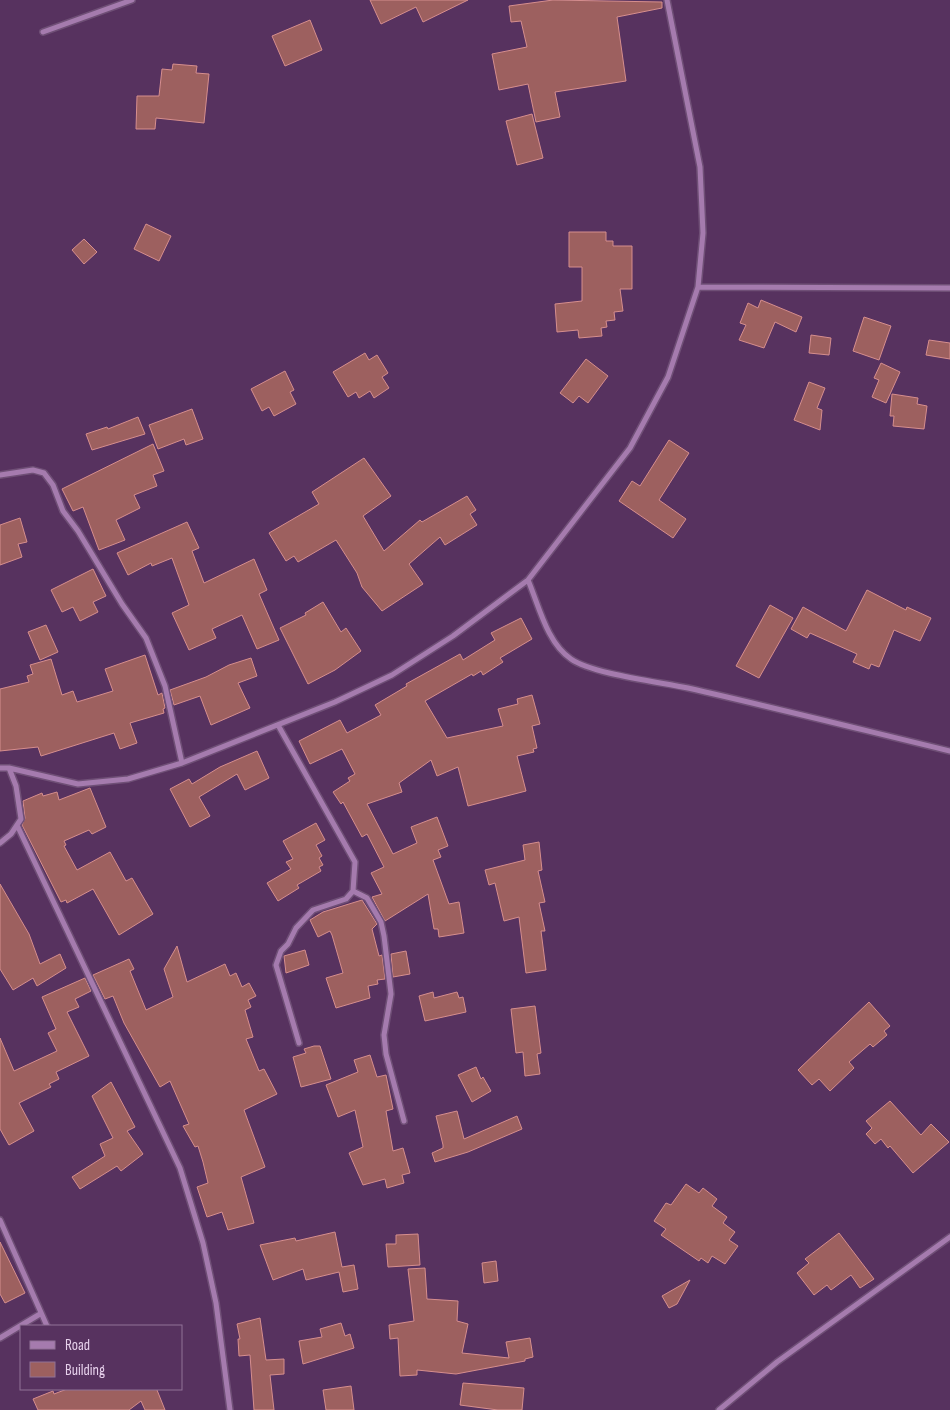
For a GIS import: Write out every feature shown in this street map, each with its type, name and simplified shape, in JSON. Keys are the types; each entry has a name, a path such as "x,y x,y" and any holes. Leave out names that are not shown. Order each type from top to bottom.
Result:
{"street":[{"path":"43,32 132,0"},
{"path":"0,768 9,768 78,784 128,778 182,763 278,725 392,675 453,636 528,580 630,448 668,377 698,287 703,233 700,167 667,0"},
{"path":"698,287 950,288"},
{"path":"0,475 33,470 44,473 53,485 63,511 78,531 122,604 146,638 165,686 182,763"},
{"path":"528,580 552,638 561,651 573,660 597,669 688,688 950,751"},
{"path":"278,725 355,862 353,891 346,899 313,910 296,928 288,944 281,951 276,965 299,1043"},
{"path":"0,843 21,820 16,786 9,768"},
{"path":"17,825 180,1168 203,1243 216,1303 230,1410"},
{"path":"353,891 367,898 381,922 391,994 384,1035 386,1054 404,1120"},
{"path":"0,1220 46,1325"},
{"path":"719,1410 777,1362 950,1237"},
{"path":"22,1325 40,1314"},
{"path":"0,1338 20,1326"}],"building":[{"path":"370,0 468,0 423,22 416,7 381,24"},
{"path":"553,0 662,2 662,8 617,17 626,81 555,92 560,117 536,122 528,84 499,90 492,54 527,47 521,21 511,22 509,6"},
{"path":"310,20 322,50 285,66 272,36"},
{"path":"173,64 197,66 196,73 209,74 204,123 156,118 155,129 136,129 137,96 159,96 162,69 172,70"},
{"path":"532,114 543,158 517,165 506,121"},
{"path":"146,224 171,236 159,261 134,249"},
{"path":"569,232 606,232 606,241 613,241 613,246 632,246 632,289 620,289 623,311 614,312 615,320 606,321 607,327 601,328 602,336 579,338 578,330 557,332 555,304 582,301 582,267 569,267"},
{"path":"84,239 97,252 84,264 72,250"},
{"path":"761,300 802,317 796,332 775,322 764,348 739,340 746,325 740,323 748,303 758,308"},
{"path":"864,317 891,326 879,360 853,351"},
{"path":"811,335 831,338 829,355 809,353"},
{"path":"929,340 950,343 950,359 926,355"},
{"path":"365,353 369,360 377,355 388,373 382,377 389,388 374,398 370,391 359,398 356,392 348,397 333,372"},
{"path":"586,359 608,376 588,403 579,396 573,403 560,393"},
{"path":"881,363 900,372 886,403 872,397 879,380 874,378"},
{"path":"285,371 294,390 290,392 296,404 274,416 269,407 262,411 251,389"},
{"path":"809,382 825,388 817,408 822,410 820,430 794,420"},
{"path":"892,394 918,398 917,404 927,406 924,429 893,426 894,416 890,416"},
{"path":"192,409 203,439 186,445 184,439 158,449 149,425"},
{"path":"138,417 145,434 92,450 86,434 107,427 108,429"},
{"path":"669,440 689,453 659,500 686,519 673,538 619,501 632,481 640,486"},
{"path":"153,444 164,471 153,475 157,486 134,495 140,508 116,520 125,540 99,550 83,507 73,511 62,489"},
{"path":"364,458 391,496 363,516 384,551 420,520 422,522 467,496 476,510 470,514 477,525 445,545 440,537 409,564 423,584 382,611 362,587 357,573 336,540 298,562 294,556 286,561 269,533 319,504 312,492"},
{"path":"20,518 27,542 18,544 22,557 0,565 0,525"},
{"path":"187,522 199,548 192,551 204,583 254,559 267,590 259,594 279,640 257,649 242,615 212,629 216,638 189,650 172,613 189,605 172,558 152,566 151,563 128,575 117,553"},
{"path":"93,569 106,596 93,602 98,612 80,621 73,607 62,612 51,590"},
{"path":"867,590 906,610 907,607 931,618 920,641 894,630 879,667 871,664 869,669 853,662 857,654 810,633 807,638 791,629 803,607 846,631"},
{"path":"323,602 341,632 346,628 361,651 335,670 308,684 280,628 306,615 305,613"},
{"path":"770,605 793,618 759,678 736,666"},
{"path":"521,618 532,639 500,658 503,662 483,675 481,671 473,676 472,674 425,701 447,738 503,726 498,709 518,704 517,699 532,695 540,724 532,726 537,748 533,749 534,752 517,756 526,791 468,806 458,767 437,776 431,760 399,783 402,792 367,804 393,854 417,843 411,827 437,817 448,846 438,850 441,857 433,860 449,904 459,902 464,933 439,937 438,929 434,929 428,894 385,921 372,897 382,894 371,873 384,867 367,834 362,837 343,802 341,804 333,792 350,781 348,778 355,774 342,749 310,764 299,741 340,720 347,733 381,715 375,705 407,686 406,684 460,654 463,660 495,640 491,633"},
{"path":"46,625 58,652 40,660 28,632"},
{"path":"145,655 158,695 162,693 165,708 163,709 164,713 130,723 137,743 120,749 114,733 41,756 38,747 0,751 0,689 29,682 27,676 33,674 30,665 51,659 62,695 73,691 77,702 113,691 105,669"},
{"path":"251,658 257,676 238,683 250,708 211,725 200,696 174,705 170,690 206,677 229,665"},
{"path":"257,751 269,778 245,790 237,774 199,797 210,816 190,827 170,789 189,779 192,784 220,767"},
{"path":"90,788 106,827 92,834 89,830 64,841 66,845 64,846 77,870 110,852 126,881 132,878 153,914 119,935 93,889 67,903 66,900 61,902 22,825 25,818 23,801 42,793 43,796 57,792 59,800"},
{"path":"316,823 325,840 316,845 322,856 319,858 323,865 319,867 321,871 297,885 299,888 278,901 267,883 291,869 286,862 293,859 283,841"},
{"path":"539,842 542,870 538,871 545,902 539,903 545,931 541,931 546,970 526,973 519,917 504,921 495,883 489,885 485,870 525,860 523,845"},
{"path":"0,884 29,934 40,964 60,954 66,968 37,986 33,978 13,990 0,969"},
{"path":"362,900 377,924 372,929 379,956 382,955 385,979 377,980 378,984 368,986 370,998 336,1008 326,978 343,973 332,935 330,931 318,937 310,920 323,912"},
{"path":"177,946 187,982 225,964 230,976 236,973 242,987 249,983 256,996 248,1000 251,1007 245,1010 253,1037 246,1039 259,1071 264,1069 277,1094 244,1110 265,1167 241,1177 254,1223 228,1230 222,1212 207,1217 197,1187 208,1183 203,1162 198,1146 195,1147 183,1126 189,1124 170,1081 160,1087 124,1023 113,996 105,999 93,975 129,959 134,969 130,971 146,1010 173,997 164,969"},
{"path":"305,950 309,965 286,973 284,956"},
{"path":"406,951 410,974 393,977 391,954"},
{"path":"85,978 91,991 75,999 79,1007 67,1012 89,1056 56,1072 59,1079 49,1084 51,1087 19,1103 34,1131 9,1145 0,1129 0,1038 14,1071 57,1051 48,1033 56,1029 42,997"},
{"path":"433,992 434,998 457,992 459,998 463,997 466,1012 425,1021 419,996"},
{"path":"869,1002 890,1026 884,1031 887,1035 873,1047 870,1044 849,1062 854,1068 830,1091 819,1079 812,1085 798,1070"},
{"path":"535,1006 541,1053 537,1054 540,1074 525,1076 523,1052 516,1053 511,1009"},
{"path":"320,1046 331,1079 301,1087 293,1057 306,1053 304,1049"},
{"path":"370,1055 377,1077 386,1075 393,1109 386,1111 393,1151 403,1148 410,1173 402,1175 404,1183 387,1188 385,1179 363,1185 349,1153 363,1147 355,1110 338,1117 326,1085 358,1072 354,1060"},
{"path":"476,1067 481,1079 483,1077 491,1091 472,1102 458,1075"},
{"path":"111,1082 135,1127 127,1131 143,1154 121,1171 117,1166 80,1189 72,1177 105,1156 100,1144 113,1138 92,1096"},
{"path":"890,1101 921,1135 931,1124 949,1142 913,1173 890,1146 888,1148 881,1139 875,1144 866,1134 872,1128 866,1121"},
{"path":"457,1111 464,1139 517,1116 522,1129 468,1152 435,1162 432,1153 443,1148 436,1116"},
{"path":"686,1184 699,1193 703,1188 717,1199 712,1206 727,1217 723,1223 735,1232 729,1240 738,1246 725,1264 712,1256 708,1263 701,1258 699,1261 661,1235 666,1229 654,1221 666,1203 671,1205"},
{"path":"335,1232 342,1267 354,1265 358,1289 343,1292 339,1272 306,1280 303,1269 273,1280 260,1245 295,1238 296,1241"},
{"path":"839,1233 874,1279 860,1288 851,1275 831,1290 827,1285 814,1295 797,1273 809,1263 805,1259"},
{"path":"418,1234 420,1265 388,1267 386,1244 396,1244 396,1235"},
{"path":"0,1242 25,1293 5,1303 0,1294"},
{"path":"496,1261 498,1281 484,1283 482,1263"},
{"path":"425,1268 427,1299 458,1301 457,1321 468,1324 462,1353 509,1358 506,1342 530,1338 533,1357 525,1359 525,1361 456,1374 417,1370 417,1375 400,1376 398,1338 390,1339 389,1325 414,1321 408,1269"},
{"path":"690,1280 677,1304 669,1308 662,1296"},
{"path":"260,1318 266,1360 284,1359 284,1374 270,1375 274,1410 254,1410 250,1355 239,1356 238,1339 240,1339 237,1324"},
{"path":"341,1323 345,1336 350,1334 354,1348 303,1364 299,1341 322,1337 320,1329"},
{"path":"463,1383 524,1388 522,1410 498,1410 460,1405"},
{"path":"351,1386 354,1410 326,1410 323,1390"},
{"path":"64,1390 157,1390 165,1410 145,1410 141,1401 129,1410 38,1410 33,1399 53,1391 54,1394"}]}
